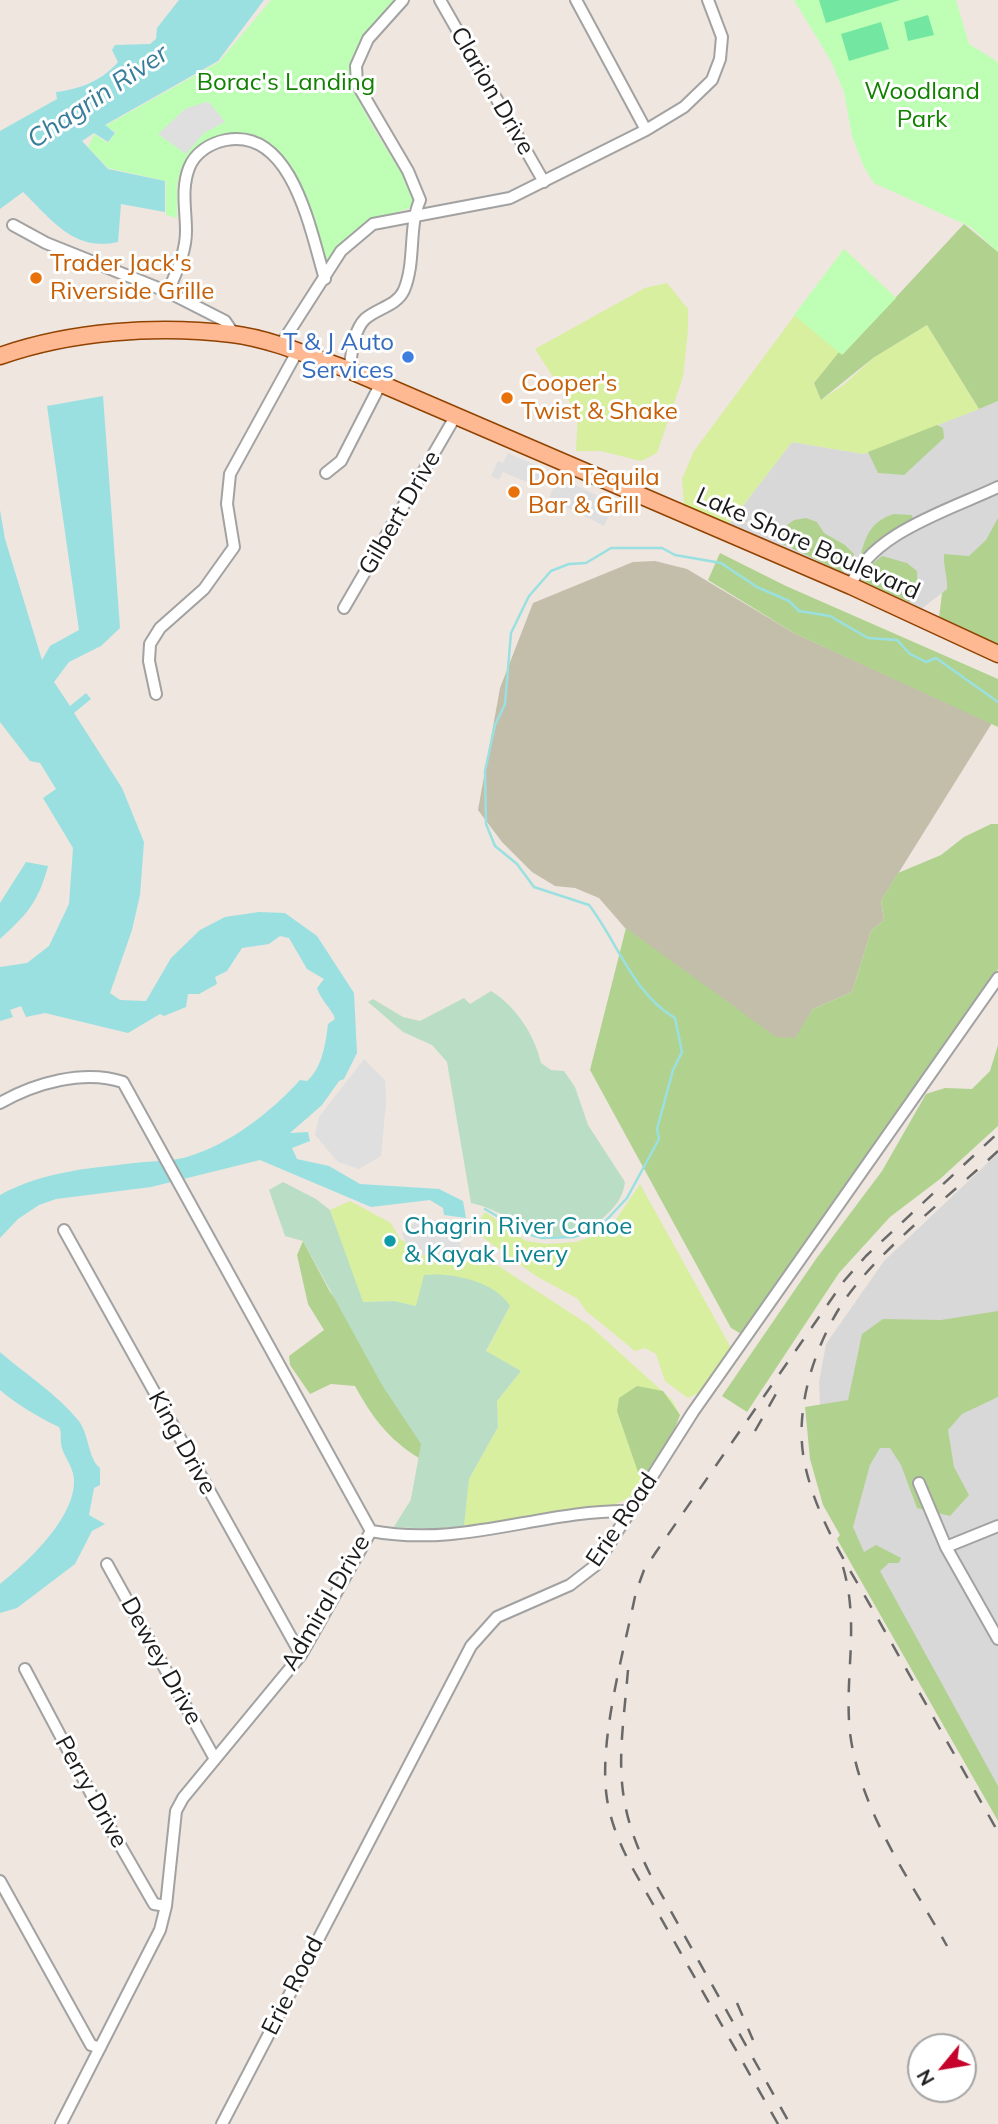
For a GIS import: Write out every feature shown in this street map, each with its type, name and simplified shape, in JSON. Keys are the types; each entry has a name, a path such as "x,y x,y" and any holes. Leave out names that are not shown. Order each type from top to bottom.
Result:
{"main road":[{"name":"Lake Shore Boulevard","path":"0,356 22,348 94,334 179,331 234,334 280,346 349,370 851,586 998,654"}],"street":[{"path":"349,370 359,327 373,313 402,294 410,268 414,215 420,200 408,171 357,84 356,66 368,39 403,0"},
{"name":"Clarion Drive","path":"440,0 544,182"},
{"path":"576,0 646,130"},
{"path":"280,346 341,251 373,224 510,198 646,130 684,107 712,80 720,59 722,37 708,0"},
{"path":"168,292 183,256 184,184 190,165 200,151 217,142 234,138 263,146 278,160 300,195 325,279"},
{"path":"13,225 46,243 168,292 225,321 234,334"},
{"path":"156,694 149,660 150,644 160,628 204,589 234,547 228,504 230,474 297,352"},
{"path":"326,473 341,461 380,385"},
{"name":"Gilbert Drive","path":"344,608 455,417"},
{"path":"851,586 864,562 880,544 998,487"},
{"name":"Erie Road","path":"222,2124 471,1646 496,1617 570,1585 596,1565 695,1410 998,978"},
{"name":"Admiral Drive","path":"0,1103 24,1089 88,1077 107,1077 123,1082 371,1531 301,1656 215,1759 176,1811 166,1906 152,1948 61,2124"},
{"name":"King Drive","path":"64,1230 301,1656"},
{"path":"919,1483 946,1547 998,1639"},
{"path":"371,1531 470,1534 536,1522 629,1511"},
{"path":"946,1547 998,1526"},
{"name":"Dewey Drive","path":"107,1564 215,1759"},
{"name":"Perry Drive","path":"25,1669 97,1805 154,1904 166,1906"},
{"path":"0,1881 91,2045 100,2048"}],"shaded area":[{"path":"205,102 210,103 225,122 204,133 186,154 158,134 185,109"},
{"path":"998,401 998,556 960,579 920,610 728,525 792,442 864,454"},
{"path":"508,453 544,469 536,486 503,472 499,480 491,476 498,461 503,463"},
{"path":"558,477 609,501 604,510 610,513 604,526 549,498"},
{"path":"655,561 687,569 794,633 992,723 881,901 884,920 871,931 852,992 813,1009 796,1038 776,1038 632,936 599,898 575,888 555,886 532,872 502,842 478,810 500,688 533,603 633,562"},
{"path":"364,1059 385,1080 386,1103 381,1156 359,1169 338,1162 315,1135 319,1117"},
{"path":"998,1153 998,1805 861,1566 822,1450 819,1382 826,1344 884,1261"},
{"path":"420,1218 448,1222 459,1231 462,1255 423,1255 406,1244 402,1233"}],"green space":[{"name":"Borac's Landing","path":"271,0 397,0 352,65 353,78 363,109 408,183 414,197 412,207 368,222 353,232 327,261 321,258 297,181 246,137 231,134 212,138 195,151 182,167 177,184 177,218 166,215 166,181 108,168 88,147 94,134 108,143 116,132 105,126 219,62"},
{"name":"Woodland Park","path":"794,0 956,0 969,44 998,62 998,252 971,227 874,183 864,167 852,136 844,92 831,61"},
{"path":"819,0 900,0 826,23"},
{"path":"928,15 934,35 908,41 904,22"},
{"path":"881,22 889,49 849,61 841,34"},
{"path":"964,224 998,252 998,401 979,409 927,325 873,358 821,400 814,383 839,352 843,354"},
{"path":"844,249 896,298 839,353 814,383 821,400 845,384 873,358 927,325 979,409 864,454 792,442 728,525 702,516 684,504 682,479 694,451"},
{"path":"844,249 896,298 842,355 794,315"},
{"path":"667,283 688,309 688,330 683,377 657,453 641,461 601,451 576,451 578,415 535,349 645,288"},
{"path":"937,425 943,428 944,438 904,475 878,473 868,452"},
{"path":"894,514 912,515 913,519 902,531 875,545 863,558 861,554 871,529"},
{"path":"806,518 817,522 824,533 845,545 854,554 850,571 842,572 779,542 778,532 794,520"},
{"path":"998,518 998,645 957,630 939,618 942,593 947,589 944,554 969,556 986,540"},
{"path":"720,553 786,586 998,679 998,727 794,633 708,580"},
{"path":"882,556 907,563 917,571 918,595 909,602 863,582 861,573"},
{"path":"991,824 998,824 998,969 743,1335 731,1328 590,1070 626,928 776,1037 795,1038 813,1009 852,992 871,931 884,920 881,901 898,873 941,855 964,837"},
{"path":"491,991 509,1005 523,1023 534,1042 541,1063 551,1070 564,1071 575,1087 588,1125 625,1182 615,1206 584,1231 567,1236 550,1236 471,1203 447,1062 432,1045 403,1032 368,1002 373,999 403,1017 420,1021 464,998 470,1004"},
{"path":"998,1045 998,1126 940,1179 890,1217 839,1273 747,1412 722,1396 816,1259 882,1171 926,1094 945,1088 972,1089 990,1071"},
{"path":"283,1182 316,1199 330,1210 363,1302 394,1301 416,1306 424,1275 435,1274 483,1284 503,1297 510,1306 486,1351 521,1371 497,1401 498,1427 469,1479 464,1526 434,1529 394,1527 411,1500 421,1444 382,1385 303,1241 285,1236 269,1190"},
{"path":"640,1184 731,1348 698,1393 688,1398 665,1381 656,1354 645,1348 635,1351 586,1311 578,1299 536,1276 477,1233 477,1224 485,1212 526,1241 547,1244 576,1242 609,1230"},
{"path":"350,1201 391,1223 399,1238 423,1255 462,1255 477,1252 589,1325 672,1400 680,1415 676,1425 652,1470 629,1497 571,1515 446,1532 434,1529 464,1526 469,1479 498,1427 497,1401 521,1371 486,1352 510,1306 416,1306 393,1301 362,1302 330,1210"},
{"path":"303,1241 330,1292 462,1449 394,1527 411,1500 419,1458 398,1443 382,1426 355,1386 331,1384 310,1394 290,1365 289,1356 324,1330 308,1304 297,1255"},
{"path":"998,1311 998,1397 962,1414 948,1430 954,1467 969,1495 950,1516 917,1508 901,1465 890,1448 880,1448 870,1465 853,1527 864,1552 876,1545 901,1558 899,1563 889,1563 880,1571 998,1786 998,1821 837,1539 840,1535 823,1505 810,1459 805,1407 848,1400 862,1334 883,1319 941,1320"},
{"path":"637,1386 663,1391 680,1415 672,1436 646,1474 639,1475 617,1411 619,1398"}],"water":[{"name":"Chagrin River","path":"179,0 264,0 218,61 105,125 115,133 108,142 94,133 82,141 108,169 165,181 165,212 121,204 118,242 102,244 76,238 65,231 23,192 0,209 0,131 57,99 56,92 82,86 112,69 118,62 112,50 115,45 150,44 156,39 157,28"},
{"path":"103,396 120,628 101,646 69,662 54,682 70,706 86,693 91,699 74,713 122,788 144,842 140,895 132,930 110,993 120,1000 146,1001 171,958 200,930 225,917 259,912 285,913 317,936 354,993 357,1053 344,1079 339,1081 322,1105 290,1133 308,1132 310,1141 292,1148 297,1159 329,1166 360,1184 439,1189 463,1201 466,1218 444,1215 443,1208 430,1200 371,1207 260,1160 151,1187 56,1199 39,1205 18,1219 0,1238 0,1195 17,1187 70,1171 182,1158 234,1136 276,1104 300,1080 307,1081 312,1076 322,1055 328,1024 335,1019 317,988 324,979 307,969 289,938 280,936 269,944 242,948 227,971 215,977 217,984 199,994 188,994 186,1007 164,1016 160,1014 128,1033 45,1013 26,1017 21,1006 10,1010 13,1017 0,1021 0,967 27,963 49,946 69,904 73,848 43,798 56,789 40,763 30,761 0,722 0,510 5,539 42,660 50,646 79,630 47,406"},
{"path":"26,862 48,866 44,879 30,907 0,939 0,903"},
{"path":"0,1352 60,1402 82,1425 93,1459 100,1468 100,1485 94,1488 89,1515 105,1524 92,1531 75,1564 17,1608 0,1613 0,1584 24,1564 59,1523 73,1494 74,1479 62,1447 59,1427 0,1390"}],"waterway":[{"path":"485,1209 527,1234 542,1238 574,1237 600,1227 627,1198 659,1139 657,1129 673,1070 682,1052 675,1018 660,1008 637,981 589,905 534,887 517,864 495,846 486,824 485,771 495,725 505,704 511,633 529,596 551,571 569,564 586,563 611,548 662,548 675,555 721,563 757,587 789,601 799,611 830,616 868,638 897,640 910,654 926,662 936,658 998,702"}],"railway":[{"path":"778,2124 633,1869 611,1817 605,1776 606,1750 614,1696 636,1592 644,1570 656,1552 844,1281 866,1256 998,1133"},
{"path":"998,1151 889,1249 851,1291 820,1346 808,1384 802,1422 804,1460 825,1523 998,1832"},
{"path":"755,1431 776,1394"},
{"path":"843,1567 850,1609 849,1712 855,1762 875,1817 947,1946"},
{"path":"628,1670 621,1774 629,1820 637,1846 650,1874 790,2124"},
{"path":"737,2003 753,2040"}],"place":[{"name":"Trader Jack's Riverside Grille","path":"36,278"},
{"name":"T & J Auto Services","path":"408,357"},
{"name":"Cooper's Twist & Shake","path":"507,398"},
{"name":"Don Tequila Bar & Grill","path":"514,492"},
{"name":"Chagrin River Canoe & Kayak Livery","path":"390,1241"}]}
